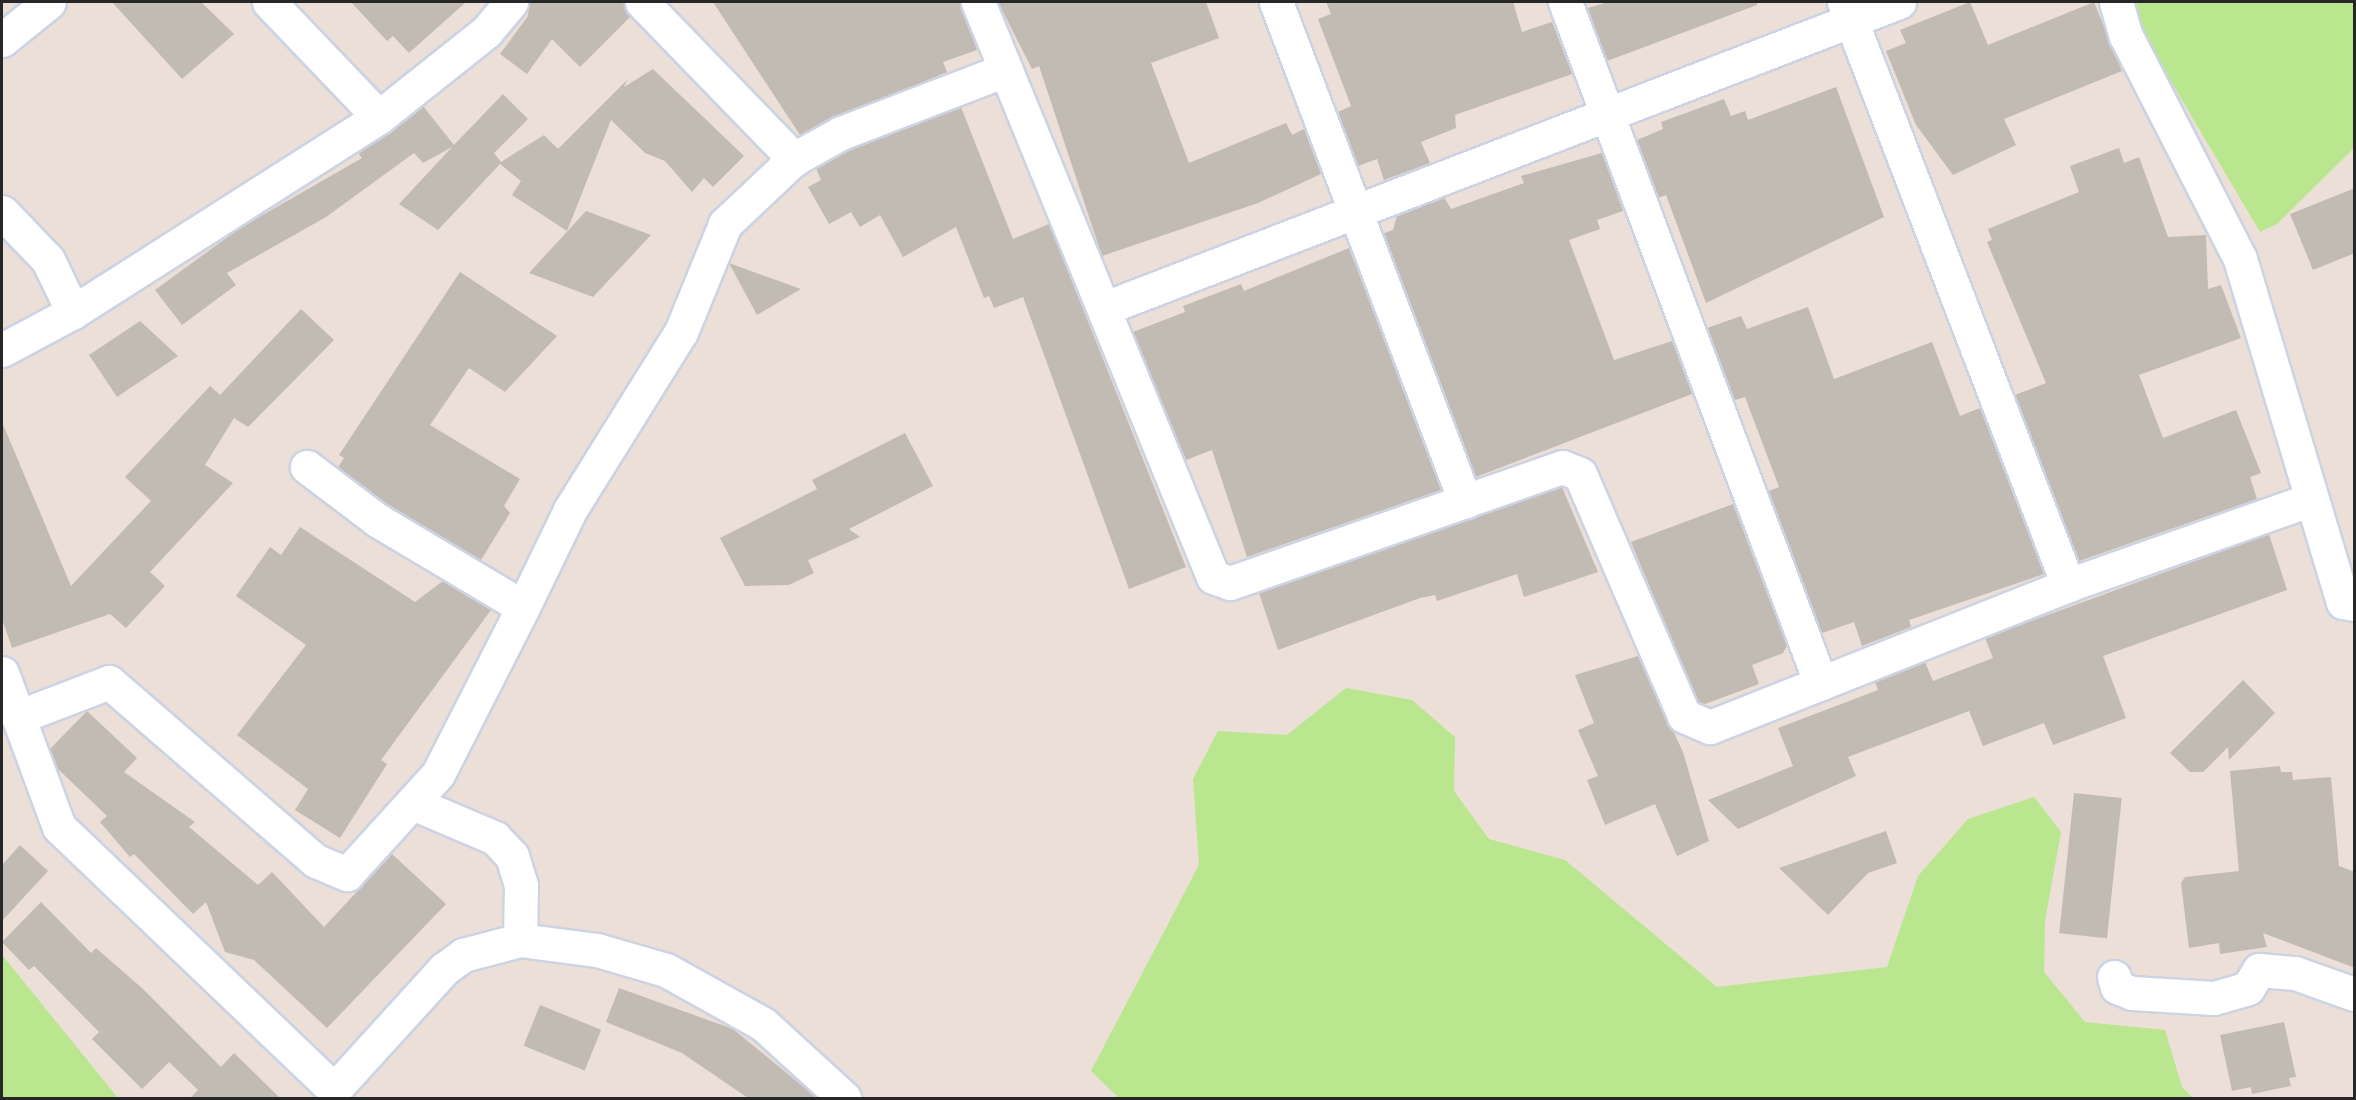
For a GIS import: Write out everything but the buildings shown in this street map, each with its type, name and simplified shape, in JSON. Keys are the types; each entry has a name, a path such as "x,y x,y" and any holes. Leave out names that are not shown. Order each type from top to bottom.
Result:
{"street":[{"path":"2,40 49,2"},
{"path":"269,2 379,117"},
{"path":"2,350 73,312 379,117 486,32 511,2"},
{"path":"642,2 794,159"},
{"path":"978,2 1213,577 1230,583 1562,467 1580,474 1684,716 1710,728 2068,585 2310,500"},
{"path":"1276,2 1465,501"},
{"path":"1565,2 1821,684"},
{"path":"1105,308 1608,114 1848,11 1899,2"},
{"path":"2116,2 2126,36 2240,259 2310,500 2343,602 2355,604"},
{"path":"1848,11 2068,585"},
{"path":"18,717 110,682 316,861 347,874 415,804 438,774 570,510 681,332 725,225 794,159 841,133 1005,70"},
{"path":"2,212 48,260 73,312"},
{"path":"307,467 377,520 523,607"},
{"path":"2,673 59,828 334,1090 444,969 463,955 520,940 597,950 666,970 763,1024 844,1098"},
{"path":"415,804 495,838 512,856 521,885 520,940"},
{"path":"2114,977 2117,987 2132,993 2214,998 2248,987 2259,970 2295,972 2355,994"}],"green space":[{"path":"2136,2 2354,2 2354,148 2277,224 2260,232 2146,39"},
{"path":"1346,688 1412,700 1455,737 1454,791 1489,839 1565,860 1717,987 1887,967 1918,876 1968,819 2034,797 2061,832 2045,921 2044,972 2085,1022 2165,1030 2182,1087 2193,1098 1119,1098 1091,1071 1199,865 1193,779 1218,731 1287,735"},
{"path":"2,955 118,1098 2,1098"}]}
